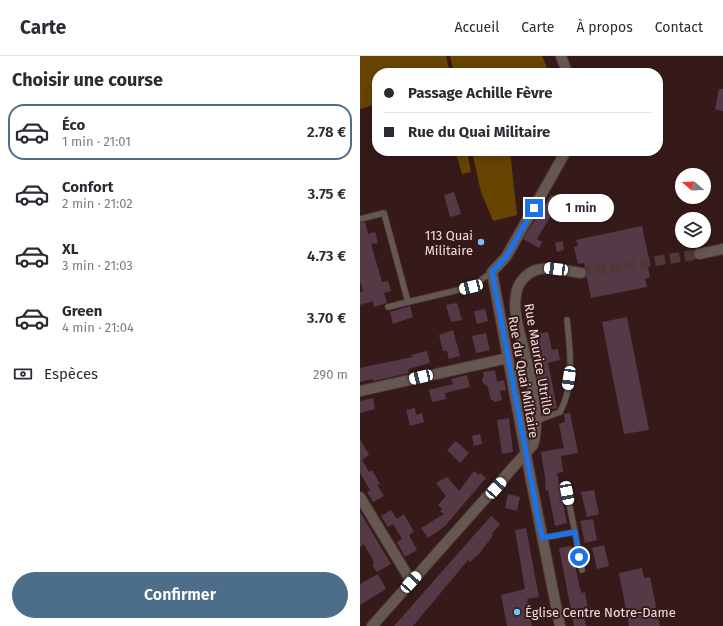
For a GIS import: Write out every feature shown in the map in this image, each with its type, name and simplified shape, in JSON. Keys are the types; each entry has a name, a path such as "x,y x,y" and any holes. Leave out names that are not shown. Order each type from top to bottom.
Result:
{"street":[{"path":"561,56 565,68"},
{"path":"492,272 506,257 563,156"},
{"path":"699,254 723,249"},
{"name":"Rue Maurice Utrillo","path":"372,626 526,455 533,445 536,436 536,421 525,351 516,317 515,303 518,287 526,275 541,269 548,268 581,273"},
{"name":"Rue du Quai Militaire","path":"492,272 560,626"},
{"path":"360,391 508,358"},
{"path":"360,497 411,582"}],"lane":[{"path":"360,219 384,212 408,302"},
{"path":"388,307 471,287 492,272"},
{"path":"536,421 560,412 566,402 571,365 567,320"},
{"path":"567,493 582,570"},
{"path":"542,538 575,532"}],"shaded area":[{"path":"360,56 446,56 449,68 372,68 372,105 360,109"},
{"path":"450,56 542,56 547,68 453,68"},
{"path":"457,156 468,156 471,172 462,174"},
{"path":"473,156 511,156 517,215 493,221 481,192"}],"building":[{"path":"719,89 723,89 723,111 715,109"},
{"path":"454,192 461,214 450,217 444,195"},
{"path":"551,195 560,200 537,239 542,242 539,248 523,239"},
{"path":"578,198 582,219 569,222 565,200"},
{"path":"365,222 368,234 375,232 378,243 371,244 382,282 388,281 391,291 384,293 387,303 374,307 373,301 360,305 360,292 363,291 360,281 360,223"},
{"path":"642,226 649,260 647,261 650,278 645,279 647,287 591,298 584,263 578,264 574,247 578,246 576,240"},
{"path":"563,241 564,250 557,252 555,243"},
{"path":"457,303 462,320 451,322 446,305"},
{"path":"410,306 413,317 393,324 390,312"},
{"path":"485,309 488,321 477,324 474,311"},
{"path":"627,317 649,430 624,434 602,322"},
{"path":"453,330 460,356 449,359 447,351 443,351 439,335"},
{"path":"548,332 552,350 558,349 560,360 548,363 557,408 542,411 538,381 528,340 536,339 535,334"},
{"path":"486,333 490,350 476,353 472,336"},
{"path":"427,351 430,363 408,369 409,373 373,381 372,379 360,382 360,368 412,357 411,355"},
{"path":"495,370 497,382 504,380 506,390 500,391 502,400 494,402 491,400 487,385 483,384 482,378 484,377 483,372"},
{"path":"467,375 470,387 445,393 446,399 432,402 429,390 453,384 451,379"},
{"path":"373,398 375,409 360,413 360,401"},
{"path":"415,408 416,415 422,413 424,422 410,426 406,410"},
{"path":"570,413 578,453 561,456 563,472 557,473 567,523 555,526 548,490 546,491 541,452 564,448 559,424 565,422 564,414"},
{"path":"509,418 513,452 502,454 497,420"},
{"path":"480,434 482,444 474,446 472,436"},
{"path":"360,439 369,455 362,460 369,472 372,470 380,484 377,485 384,496 373,502 367,492 370,490 360,473"},
{"path":"456,441 469,453 460,463 447,450"},
{"path":"474,471 479,475 480,473 486,478 444,527 428,538 421,528 444,514 440,511 442,509 438,505 446,496 436,483 447,477 459,491"},
{"path":"594,490 599,514 587,517 581,492"},
{"path":"508,494 520,497 517,511 505,508"},
{"path":"391,510 397,519 404,514 414,532 409,535 417,550 405,557 397,542 402,539 393,524 388,527 381,516"},
{"path":"360,512 391,564 377,572 372,565 374,564 372,558 364,544 360,547"},
{"path":"491,516 500,524 479,554 470,562 468,560 413,626 394,626"},
{"path":"593,519 597,540 585,543 580,521"},
{"path":"526,528 539,597 527,599 532,626 507,626 501,595 525,589 515,530"},
{"path":"604,545 609,566 597,569 592,548"},
{"path":"571,546 580,589 582,593 585,592 589,615 584,616 586,626 574,626 559,548"},
{"path":"642,568 644,578 650,577 660,626 629,626 619,573"},
{"path":"378,574 386,589 360,605 360,584"}],"tunnel":[{"path":"581,273 699,254"}],"place":[{"name":"113 Quai Militaire","path":"481,242"},
{"name":"Église Centre Notre-Dame","path":"517,612"}],"route":[{"path":"534,208 506,257 492,272 542,538 575,532 579,557"}]}
